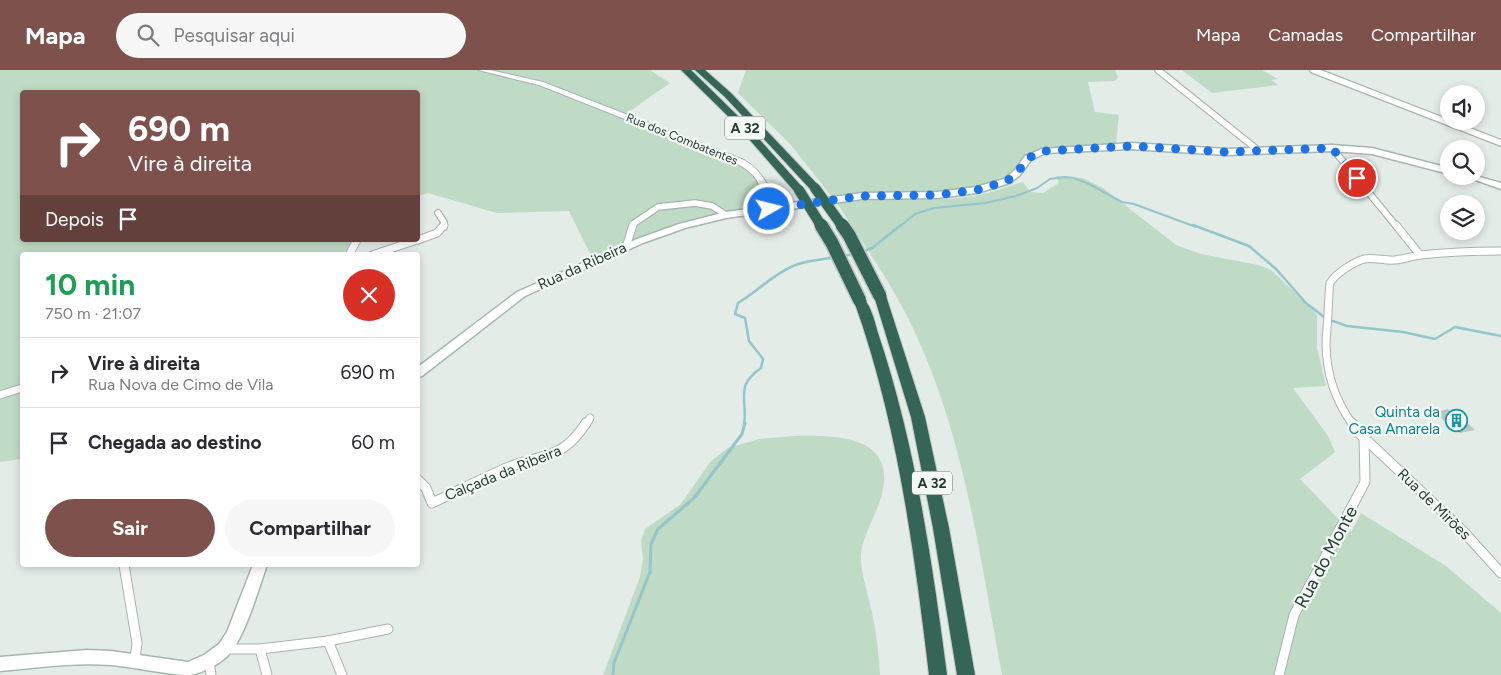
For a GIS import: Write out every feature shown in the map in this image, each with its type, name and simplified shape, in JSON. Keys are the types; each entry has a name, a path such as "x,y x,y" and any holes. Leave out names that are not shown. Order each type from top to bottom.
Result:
{"highway":[{"name":"A 32","path":"686,70 738,121 799,190 832,243 860,300 871,329 896,421 920,545 938,675"},
{"name":"A 32","path":"700,70 728,96 815,188 849,236 880,296 918,416 941,528 966,675"}],"main road":[{"name":"Rua da Ribeira","path":"420,371 521,294 626,247 682,226 726,215 862,196 937,195 977,190 1007,181 1017,173 1028,158 1045,151 1131,146 1220,152 1332,148 1372,151 1440,168"},
{"path":"1485,181 1501,186"},
{"path":"0,664 87,657 135,660 188,669 210,668 233,636 259,567"}],"street":[{"name":"Rua dos Combatentes","path":"481,70 541,83 753,169 762,179 769,209"},
{"path":"1158,70 1259,151"},
{"path":"1313,70 1501,143"},
{"path":"1332,148 1420,255"},
{"path":"626,247 633,224 658,207 696,203 712,206 726,215"},
{"path":"420,239 437,234 444,227 444,222 438,213"},
{"path":"381,252 411,242"},
{"name":"Rua de Mirões","path":"1501,251 1468,251 1420,255 1395,260 1365,259 1348,266 1331,281 1329,286 1330,304 1325,346 1332,388 1341,408 1364,438 1463,531 1501,573"},
{"path":"0,394 20,389"},
{"name":"Calçada da Ribeira","path":"420,482 426,488 432,503 510,467 560,451 576,438 590,418"},
{"name":"Rua do Monte","path":"1279,675 1294,615 1365,482 1364,438"},
{"path":"124,567 137,643 135,660"},
{"path":"224,649 260,649 328,641 388,629"},
{"path":"328,641 342,675"},
{"path":"260,649 267,675"}],"green space":[{"path":"0,70 650,70 670,83 623,116 753,169 769,209 681,226 594,262 569,211 497,213 428,193 420,195 420,90 20,90 20,242 356,242 351,252 20,252 20,459 0,462"},
{"path":"746,70 1115,70 1118,77 1115,81 1088,82 1095,112 1119,115 1116,145 1032,151 1024,157 1014,171 997,181 957,191 832,197 790,144 738,93"},
{"path":"1182,70 1262,70 1278,79 1271,80 1278,85 1212,93"},
{"path":"1056,176 1083,178 1103,188 1176,245 1201,254 1258,265 1271,270 1314,311 1317,316 1317,348 1326,386 1293,388 1328,436 1335,452 1300,479 1351,532 1361,513 1446,566 1501,613 1501,675 1002,675 970,503 948,418 934,377 900,302 837,203 872,200 958,198 981,195 1023,182 1030,192 1043,193 1059,183"},
{"path":"793,436 843,438 858,442 871,449 880,459 884,474 882,494 864,539 861,562 876,632 880,675 603,675 640,577 643,559 641,541 645,529 681,504 710,462 728,448 759,439"}],"building":[{"name":"Quinta da Casa Amarela","path":"1447,409 1458,415 1475,430 1460,433 1452,429 1436,413"}],"waterway":[{"path":"899,227 915,214 934,208 985,203 1016,196 1037,188 1050,179 1065,177 1074,178 1089,184 1122,202 1134,204 1196,227"},
{"path":"862,252 872,248 901,225"},
{"path":"1193,225 1249,246 1276,269 1306,303 1324,317"},
{"path":"843,256 855,254"},
{"path":"744,425 745,387 753,375 761,368 763,359 749,341 745,318 735,314 738,303 778,274 793,266 808,261 835,257"},
{"path":"1333,321 1347,326 1403,332 1435,339 1455,327 1501,336"},
{"path":"613,675 614,663 650,572 651,544 658,529 694,498 742,434 745,423"}],"place":[{"name":"Quinta da Casa Amarela","path":"1456,421"}],"route":[{"path":"769,209 862,196 937,195 967,192 995,186 1007,181 1017,173 1028,158 1045,151 1119,146 1146,146 1214,152 1332,148 1357,178"}]}
